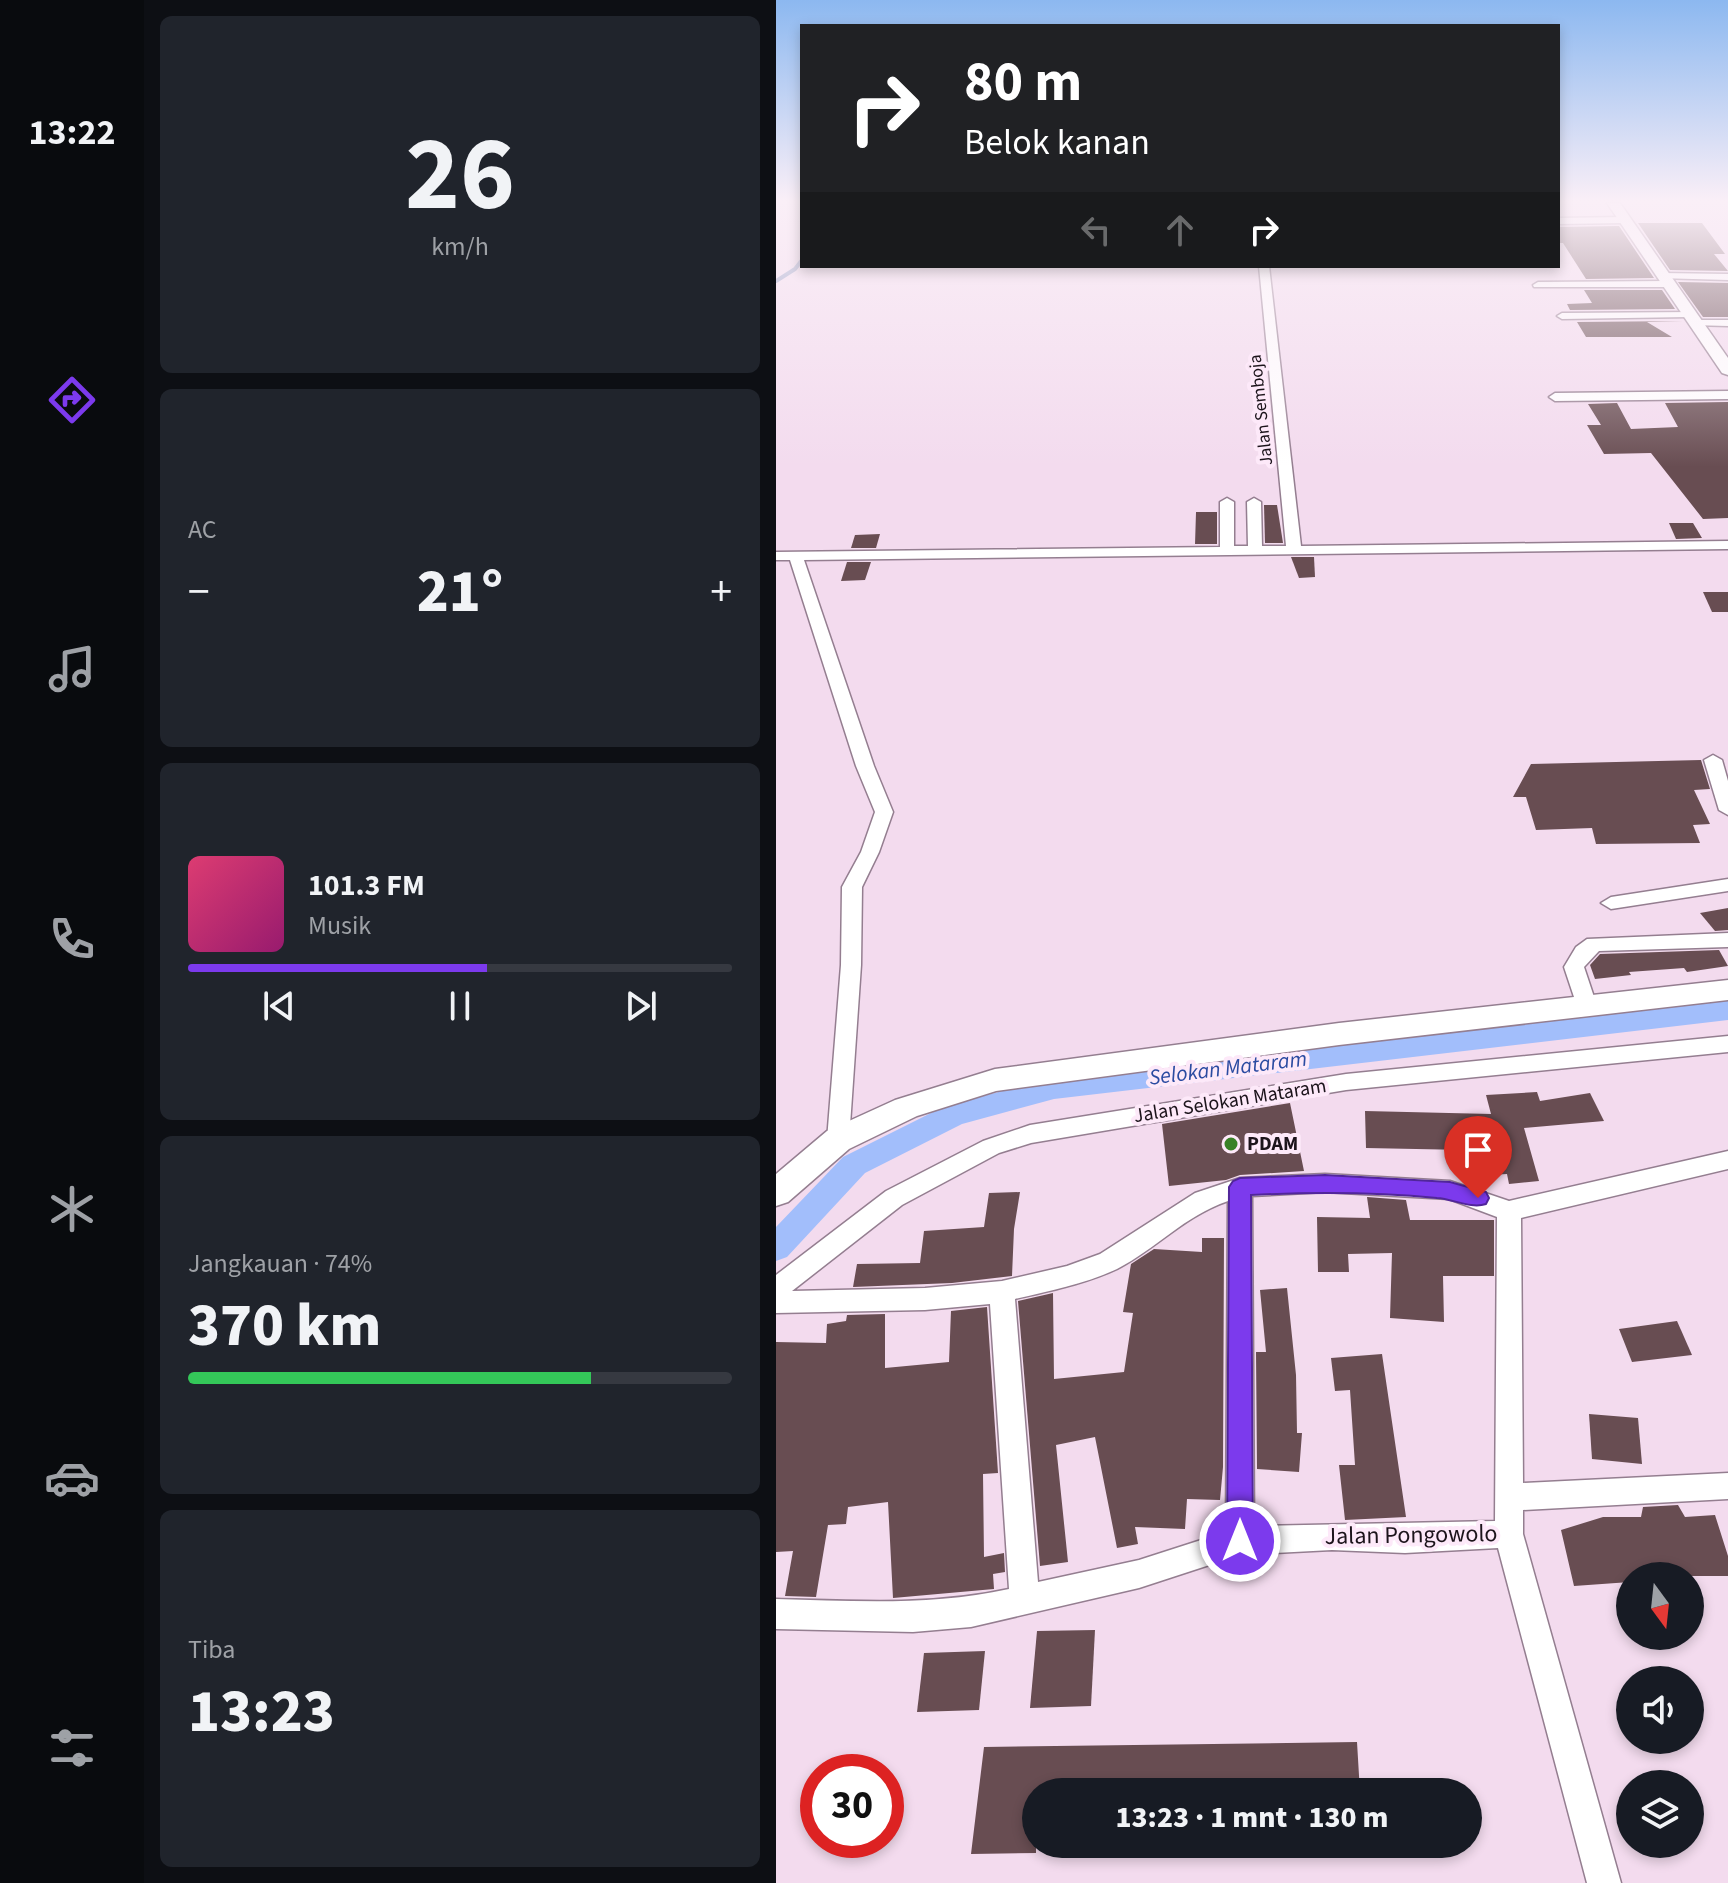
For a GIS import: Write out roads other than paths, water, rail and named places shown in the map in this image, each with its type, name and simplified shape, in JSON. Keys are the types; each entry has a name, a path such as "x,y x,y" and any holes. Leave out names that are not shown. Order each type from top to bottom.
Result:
{"street":[{"name":"Jalan Semboja","path":"1267,291 1294,550"},
{"path":"1672,291 1728,370"},
{"path":"1562,316 1692,318 1728,323"},
{"path":"1555,397 1728,395"},
{"path":"1227,502 1227,551"},
{"path":"1254,502 1255,550"},
{"path":"776,556 1728,545"},
{"path":"796,556 865,766 884,812 870,852 852,887 851,965 838,1140"},
{"path":"1713,760 1728,810"},
{"path":"1611,903 1728,885"},
{"path":"1587,1006 1574,967 1583,952 1594,944 1728,940"},
{"path":"776,1193 838,1140 906,1108 995,1080 1339,1034 1728,990"},
{"name":"Jalan Selokan Mataram","path":"776,1289 894,1198 991,1147 1030,1134 1346,1082 1728,1044"},
{"path":"776,1302 885,1301 1002,1292 1069,1276 1109,1261 1203,1200 1240,1187 1325,1183 1450,1190 1509,1211 1728,1160"},
{"path":"1240,1187 1240,1541"},
{"name":"Jalan Pongowolo","path":"776,1614 944,1616 1025,1602 1139,1574 1240,1541 1332,1536 1405,1539 1509,1534 1509,1211"},
{"path":"1002,1292 1025,1602"},
{"path":"1507,1497 1728,1486"},
{"path":"1509,1534 1604,1883"}],"waterway":[{"name":"Selokan Mataram","path":"776,1248 854,1165 953,1115 1054,1088 1728,1010"}],"place":[{"name":"PDAM","path":"1231,1144"}]}
